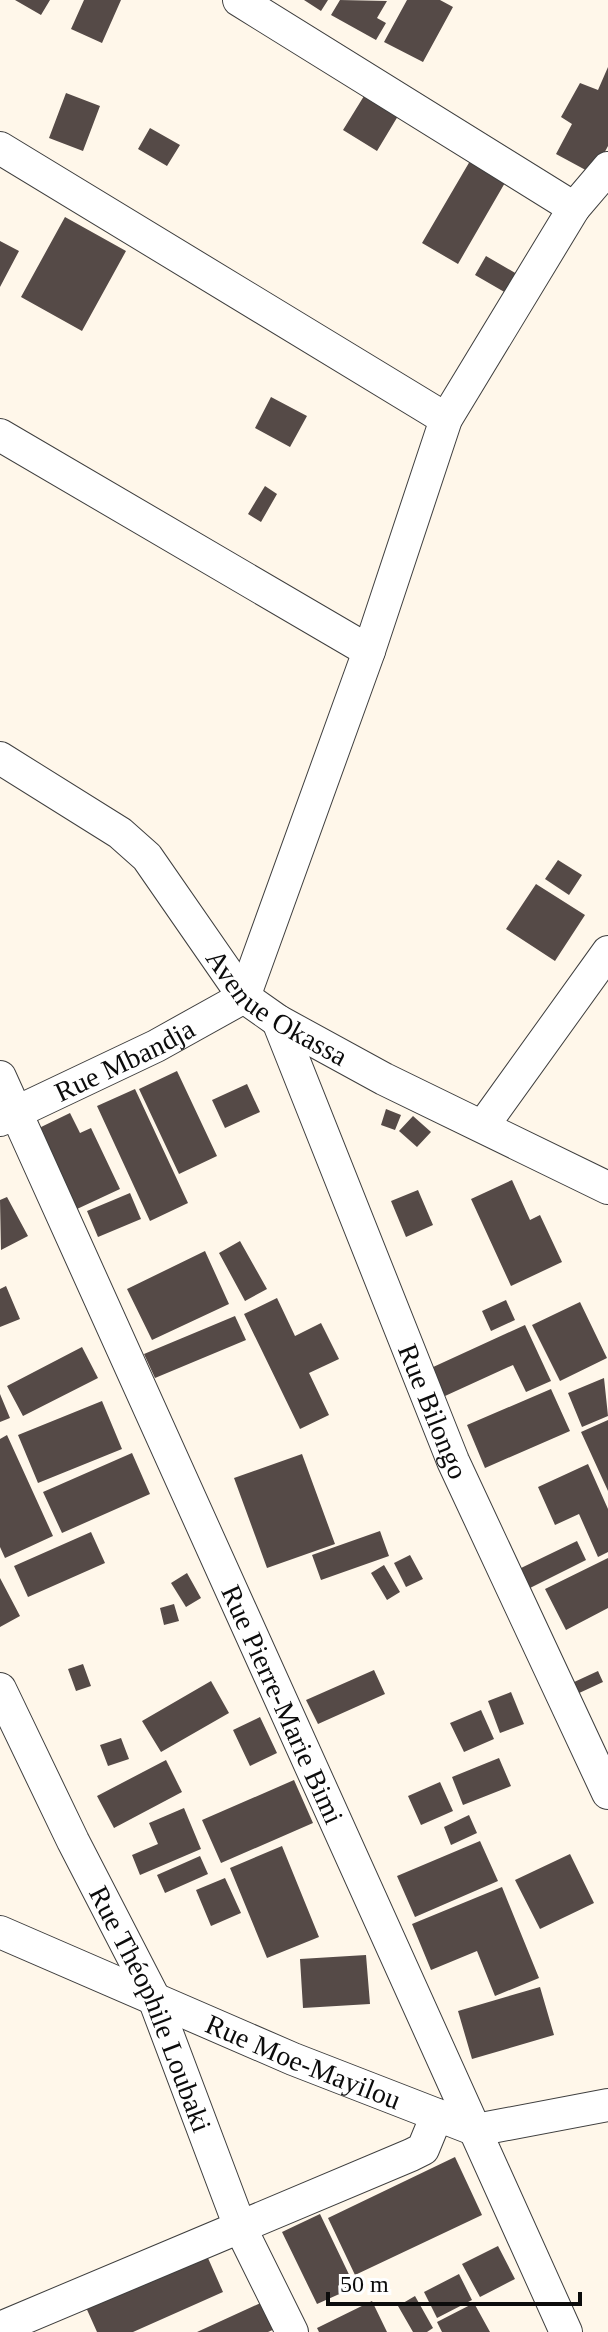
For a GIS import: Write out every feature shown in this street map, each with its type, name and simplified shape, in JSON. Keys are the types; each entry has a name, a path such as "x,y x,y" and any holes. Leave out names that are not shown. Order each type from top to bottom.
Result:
{"street":[{"path":"239,0 574,208"},
{"path":"0,148 446,419"},
{"path":"244,997 369,651 446,419 574,208 608,168"},
{"path":"0,435 369,651"},
{"name":"Avenue Okassa","path":"0,758 120,833 147,857 244,997 278,1021 384,1079 608,1188"},
{"path":"483,1126 608,952"},
{"name":"Rue Mbandja","path":"8,1116 156,1046 244,997"},
{"name":"Rue Bilongo","path":"278,1021 453,1461 608,1793"},
{"name":"Rue Pierre-Marie Bimi","path":"0,1077 8,1116 476,2130 566,2332"},
{"name":"Rue Théophile Loubaki","path":"0,1689 73,1841 153,1996 240,2227 292,2332"},
{"name":"Rue Moe-Mayilou","path":"0,1932 293,2059 476,2130"},
{"path":"476,2130 608,2105"},
{"path":"0,2328 423,2149 437,2115"}],"building":[{"path":"15,0 50,0 41,15"},
{"path":"84,0 121,0 102,43 71,29"},
{"path":"304,0 328,0 321,11"},
{"path":"340,0 387,1 377,18 386,23 376,40 331,15"},
{"path":"407,0 440,0 453,7 423,62 384,42"},
{"path":"608,67 608,146 593,174 556,154 572,124 561,117 580,83 598,90"},
{"path":"66,93 100,106 83,151 49,138"},
{"path":"364,96 398,116 377,151 343,130"},
{"path":"150,128 180,145 167,166 138,149"},
{"path":"470,161 506,181 458,264 422,243"},
{"path":"65,217 126,251 82,331 21,297"},
{"path":"0,241 19,251 0,287"},
{"path":"486,256 529,281 518,300 475,275"},
{"path":"271,397 307,416 290,447 255,428"},
{"path":"265,486 277,494 261,522 248,514"},
{"path":"558,860 582,875 569,895 545,879"},
{"path":"536,884 585,915 555,961 506,929"},
{"path":"177,1071 217,1156 179,1174 139,1089"},
{"path":"247,1084 260,1112 225,1128 212,1100"},
{"path":"135,1089 188,1203 150,1221 97,1106"},
{"path":"386,1109 401,1115 395,1130 381,1125"},
{"path":"70,1113 80,1133 91,1128 120,1189 77,1209 39,1128"},
{"path":"413,1116 431,1132 417,1147 399,1131"},
{"path":"512,1180 530,1220 540,1215 562,1262 511,1286 471,1199"},
{"path":"418,1190 433,1225 406,1237 391,1201"},
{"path":"130,1193 141,1219 98,1237 87,1211"},
{"path":"7,1197 28,1236 1,1250 0,1200"},
{"path":"240,1241 267,1289 245,1301 219,1253"},
{"path":"205,1251 229,1304 152,1340 127,1289"},
{"path":"6,1286 20,1319 0,1327 0,1289"},
{"path":"277,1298 295,1336 321,1323 339,1359 309,1373 329,1415 300,1429 244,1314"},
{"path":"506,1300 515,1320 491,1331 482,1311"},
{"path":"580,1302 607,1358 560,1381 532,1325"},
{"path":"235,1316 246,1340 155,1378 144,1354"},
{"path":"525,1325 551,1381 526,1392 513,1365 445,1396 431,1368"},
{"path":"82,1347 98,1378 23,1416 7,1386"},
{"path":"604,1378 608,1416 582,1427 568,1393"},
{"path":"551,1389 570,1431 485,1468 467,1425"},
{"path":"0,1394 10,1418 0,1422"},
{"path":"102,1401 122,1449 38,1483 18,1435"},
{"path":"608,1420 608,1491 581,1432"},
{"path":"7,1435 53,1536 5,1558 0,1547 0,1439"},
{"path":"132,1453 150,1494 62,1533 43,1492"},
{"path":"302,1454 335,1544 267,1568 234,1478"},
{"path":"588,1464 608,1509 608,1552 598,1557 579,1514 555,1525 538,1487"},
{"path":"380,1531 389,1556 321,1580 312,1555"},
{"path":"91,1532 105,1563 28,1597 14,1566"},
{"path":"577,1541 586,1560 530,1588 521,1568"},
{"path":"410,1555 423,1579 406,1587 394,1563"},
{"path":"608,1558 608,1608 566,1630 545,1589"},
{"path":"384,1565 400,1592 387,1600 371,1573"},
{"path":"187,1573 201,1598 186,1607 171,1583"},
{"path":"0,1578 20,1616 0,1627"},
{"path":"174,1604 179,1621 164,1625 160,1608"},
{"path":"83,1664 91,1686 76,1691 68,1669"},
{"path":"374,1670 385,1694 318,1724 306,1700"},
{"path":"598,1671 603,1682 577,1694 572,1683"},
{"path":"211,1681 229,1713 161,1752 142,1721"},
{"path":"511,1692 524,1724 500,1733 488,1701"},
{"path":"481,1710 494,1739 464,1752 450,1723"},
{"path":"260,1717 277,1753 250,1766 233,1730"},
{"path":"121,1738 129,1759 108,1766 100,1745"},
{"path":"499,1758 511,1786 463,1805 452,1777"},
{"path":"166,1760 182,1792 114,1828 97,1796"},
{"path":"294,1780 313,1823 221,1863 202,1820"},
{"path":"440,1782 453,1811 421,1825 408,1796"},
{"path":"184,1808 201,1849 140,1875 132,1855 158,1844 149,1823"},
{"path":"469,1815 477,1833 451,1845 444,1827"},
{"path":"480,1841 498,1881 415,1917 397,1876"},
{"path":"282,1846 319,1937 267,1958 230,1868"},
{"path":"570,1854 594,1903 540,1929 515,1880"},
{"path":"200,1856 208,1874 165,1893 157,1875"},
{"path":"225,1878 241,1913 211,1926 196,1890"},
{"path":"502,1887 539,1978 495,1996 477,1951 431,1970 412,1924"},
{"path":"366,1955 370,2004 303,2008 300,1959"},
{"path":"540,1987 554,2035 472,2059 458,2011"},
{"path":"455,2157 482,2215 355,2275 328,2218"},
{"path":"320,2214 355,2287 317,2304 282,2232"},
{"path":"498,2246 515,2279 480,2297 462,2264"},
{"path":"204,2249 223,2292 133,2332 97,2332 84,2303"},
{"path":"459,2274 472,2300 437,2318 424,2292"},
{"path":"415,2296 433,2328 427,2332 413,2332 398,2306"},
{"path":"265,2301 277,2328 268,2332 197,2332"},
{"path":"372,2301 387,2332 319,2332 317,2328"},
{"path":"474,2303 490,2332 442,2332 437,2322"}]}
